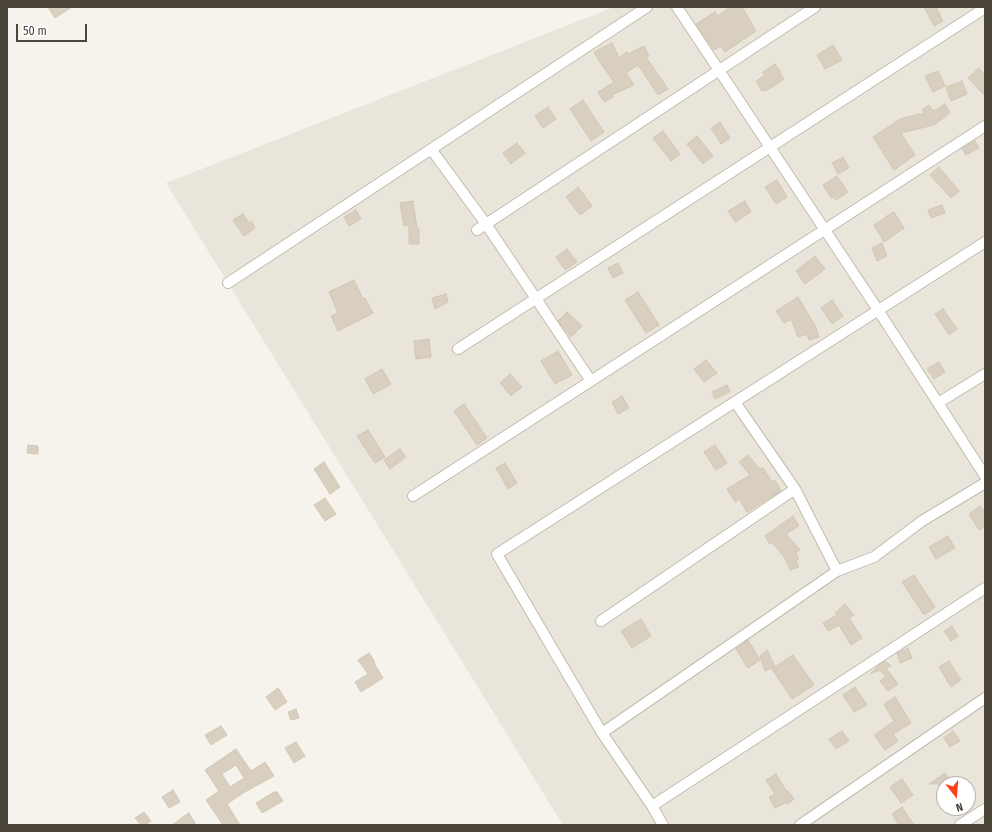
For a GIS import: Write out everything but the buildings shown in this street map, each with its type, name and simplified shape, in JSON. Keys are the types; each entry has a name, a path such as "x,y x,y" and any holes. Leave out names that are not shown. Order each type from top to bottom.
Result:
{"street":[{"path":"228,283 647,7"},
{"path":"677,7 878,310 985,476"},
{"path":"477,230 815,7"},
{"path":"458,349 985,8"},
{"path":"413,496 985,126"},
{"path":"430,149 486,224 591,381"},
{"path":"663,825 652,806 602,733 497,554 985,242"},
{"path":"938,403 985,374"},
{"path":"735,402 795,490 837,571"},
{"path":"602,733 837,571 874,557 922,521 985,483"},
{"path":"601,621 795,490"},
{"path":"652,806 985,588"},
{"path":"800,825 984,702"},
{"path":"960,825 985,809"}],"shaded area":[{"path":"614,7 985,7 985,825 563,825 166,183"}]}
